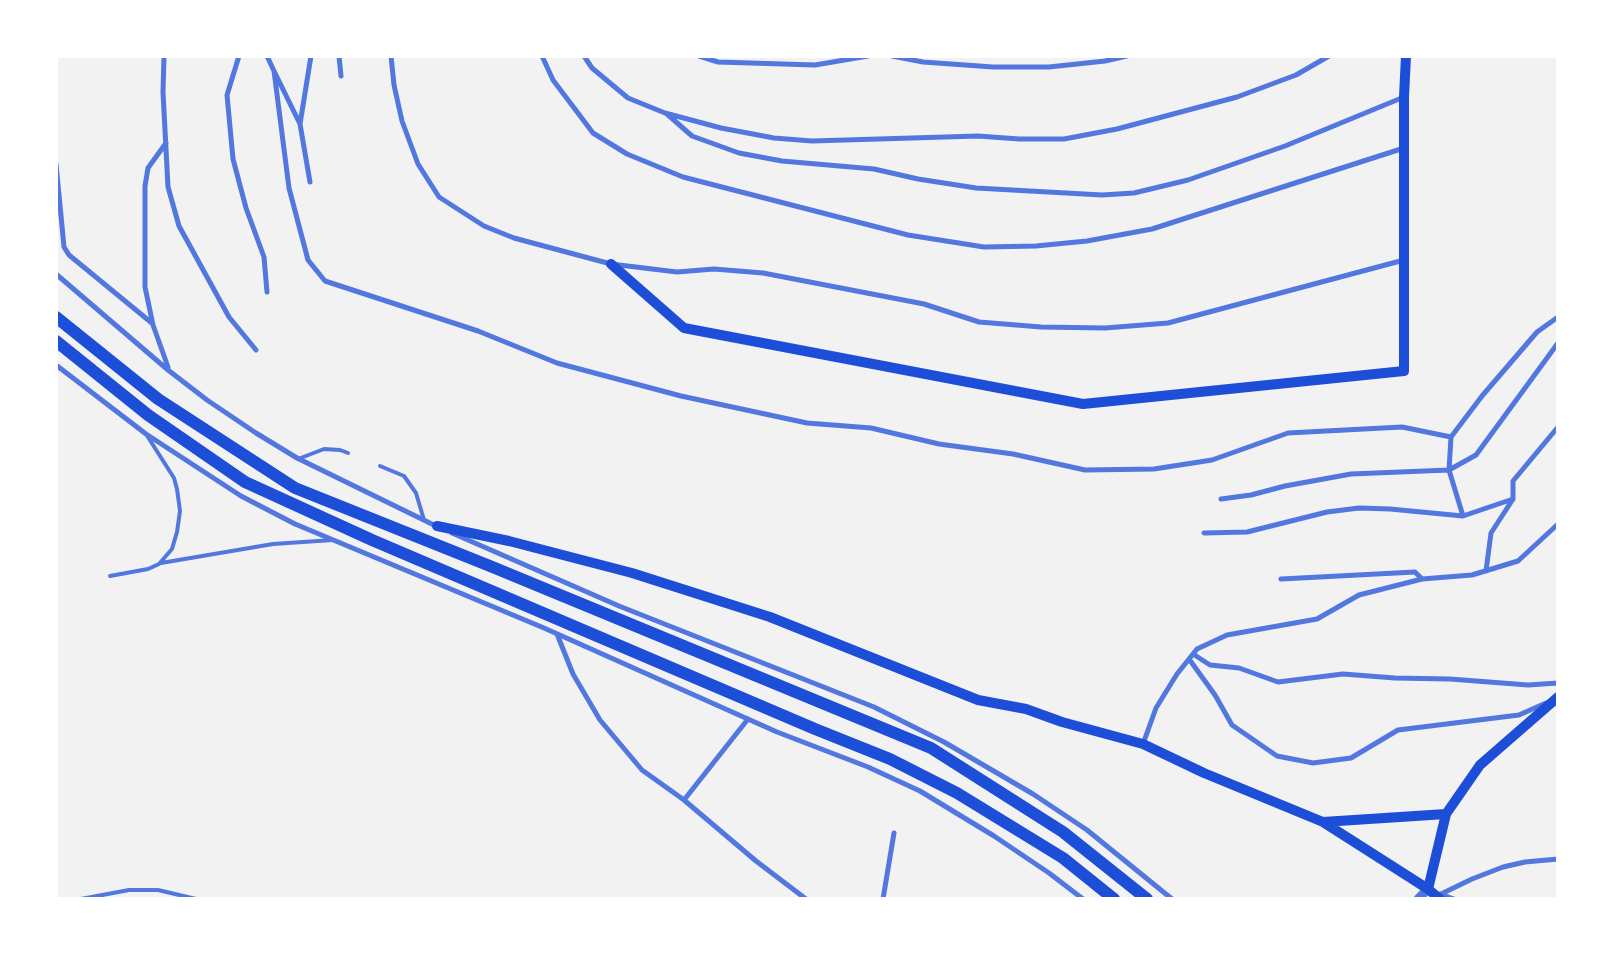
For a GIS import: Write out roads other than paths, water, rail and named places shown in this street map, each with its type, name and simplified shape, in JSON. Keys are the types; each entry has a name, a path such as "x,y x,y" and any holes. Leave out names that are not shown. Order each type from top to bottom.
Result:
{"highway":[{"path":"56,317 158,399 295,488 932,748 1062,832 1147,899"},
{"path":"56,341 148,415 245,482 399,552 890,759 957,793 1063,858 1114,899"}],"main road":[{"path":"611,264 684,328 1083,404 1404,371 1404,97 1406,56"},
{"path":"437,526 508,541 632,573 770,617 978,700 1026,709 1062,722 1143,744 1204,773 1323,822 1427,894 1441,896"},
{"path":"1427,894 1446,814 1480,765 1557,698"},
{"path":"1323,822 1446,814"}],"street":[{"path":"164,56 163,92 168,187 179,226 229,317 256,350"},
{"path":"239,56 227,95 234,160 246,208 264,257 267,292"},
{"path":"267,56 300,124 310,182"},
{"path":"300,124 312,56"},
{"path":"339,56 341,76"},
{"path":"391,56 394,84 402,121 418,164 439,196 484,226 514,238 611,264 677,272 714,269 763,273 924,304 979,322 1041,327 1105,328 1168,323 1404,260"},
{"path":"542,56 553,80 593,133 628,154 683,178 908,235 984,247 1036,246 1079,242 1152,229 1404,148"},
{"path":"584,56 592,68 628,98 665,113 721,128 774,138 802,140 978,136 1019,139 1064,139 1117,129 1237,97 1296,74 1329,56"},
{"path":"699,56 718,62 815,65 868,56"},
{"path":"892,56 922,62 993,68 1049,67 1105,61 1126,56"},
{"path":"274,71 289,188 308,260 325,281 478,330 557,363 681,396 807,423 871,428 939,444 1014,454 1085,470 1154,470 1212,460 1288,433 1402,427 1451,437"},
{"path":"665,113 692,136 739,153 782,161 874,169 918,179 976,188 1102,195 1134,193 1188,180 1285,146 1404,97"},
{"path":"166,142 148,168 146,186 145,287 153,325 168,370"},
{"path":"56,164 64,247 69,255 153,325"},
{"path":"56,274 168,370 207,400 298,459 437,526 619,606 874,707 944,742 1033,794 1087,830 1172,899"},
{"path":"1463,516 1449,470 1451,437 1482,396 1537,332 1558,317"},
{"path":"1222,499 1251,495 1285,486 1351,474 1449,470 1476,455 1558,343"},
{"path":"56,365 146,434 241,496 295,524 557,634 777,732 868,767 920,791 994,836 1049,873 1083,899"},
{"path":"1486,571 1491,533 1513,499 1513,481 1558,428"},
{"path":"1204,532 1247,532 1327,512 1359,508 1463,516 1513,499"},
{"path":"1143,744 1156,708 1176,674 1197,649 1227,635 1317,619 1359,595 1422,579 1472,575 1518,561 1558,524"},
{"path":"1281,579 1415,572 1422,579"},
{"path":"557,634 573,674 600,720 642,770 684,800 756,861 806,899"},
{"path":"1193,654 1210,665 1239,668 1278,682 1343,674 1528,685 1558,684"},
{"path":"1189,659 1215,695 1232,725 1277,756 1313,763 1350,758 1398,730 1519,715 1557,698"},
{"path":"684,800 748,719"},
{"path":"883,899 894,832"},
{"path":"1441,896 1472,879 1503,867 1525,862 1558,859"},
{"path":"1418,899 1427,894"},
{"path":"1441,896 1454,899"}],"lane":[{"path":"110,576 148,570 159,564 168,555 176,538 179,522 179,500 174,478 146,434"},
{"path":"298,459 324,449 340,450 348,453"},
{"path":"380,466 404,476 416,493 424,520"},
{"path":"159,564 273,544 333,540"},
{"path":"81,899 129,890 158,890 196,899"}]}
